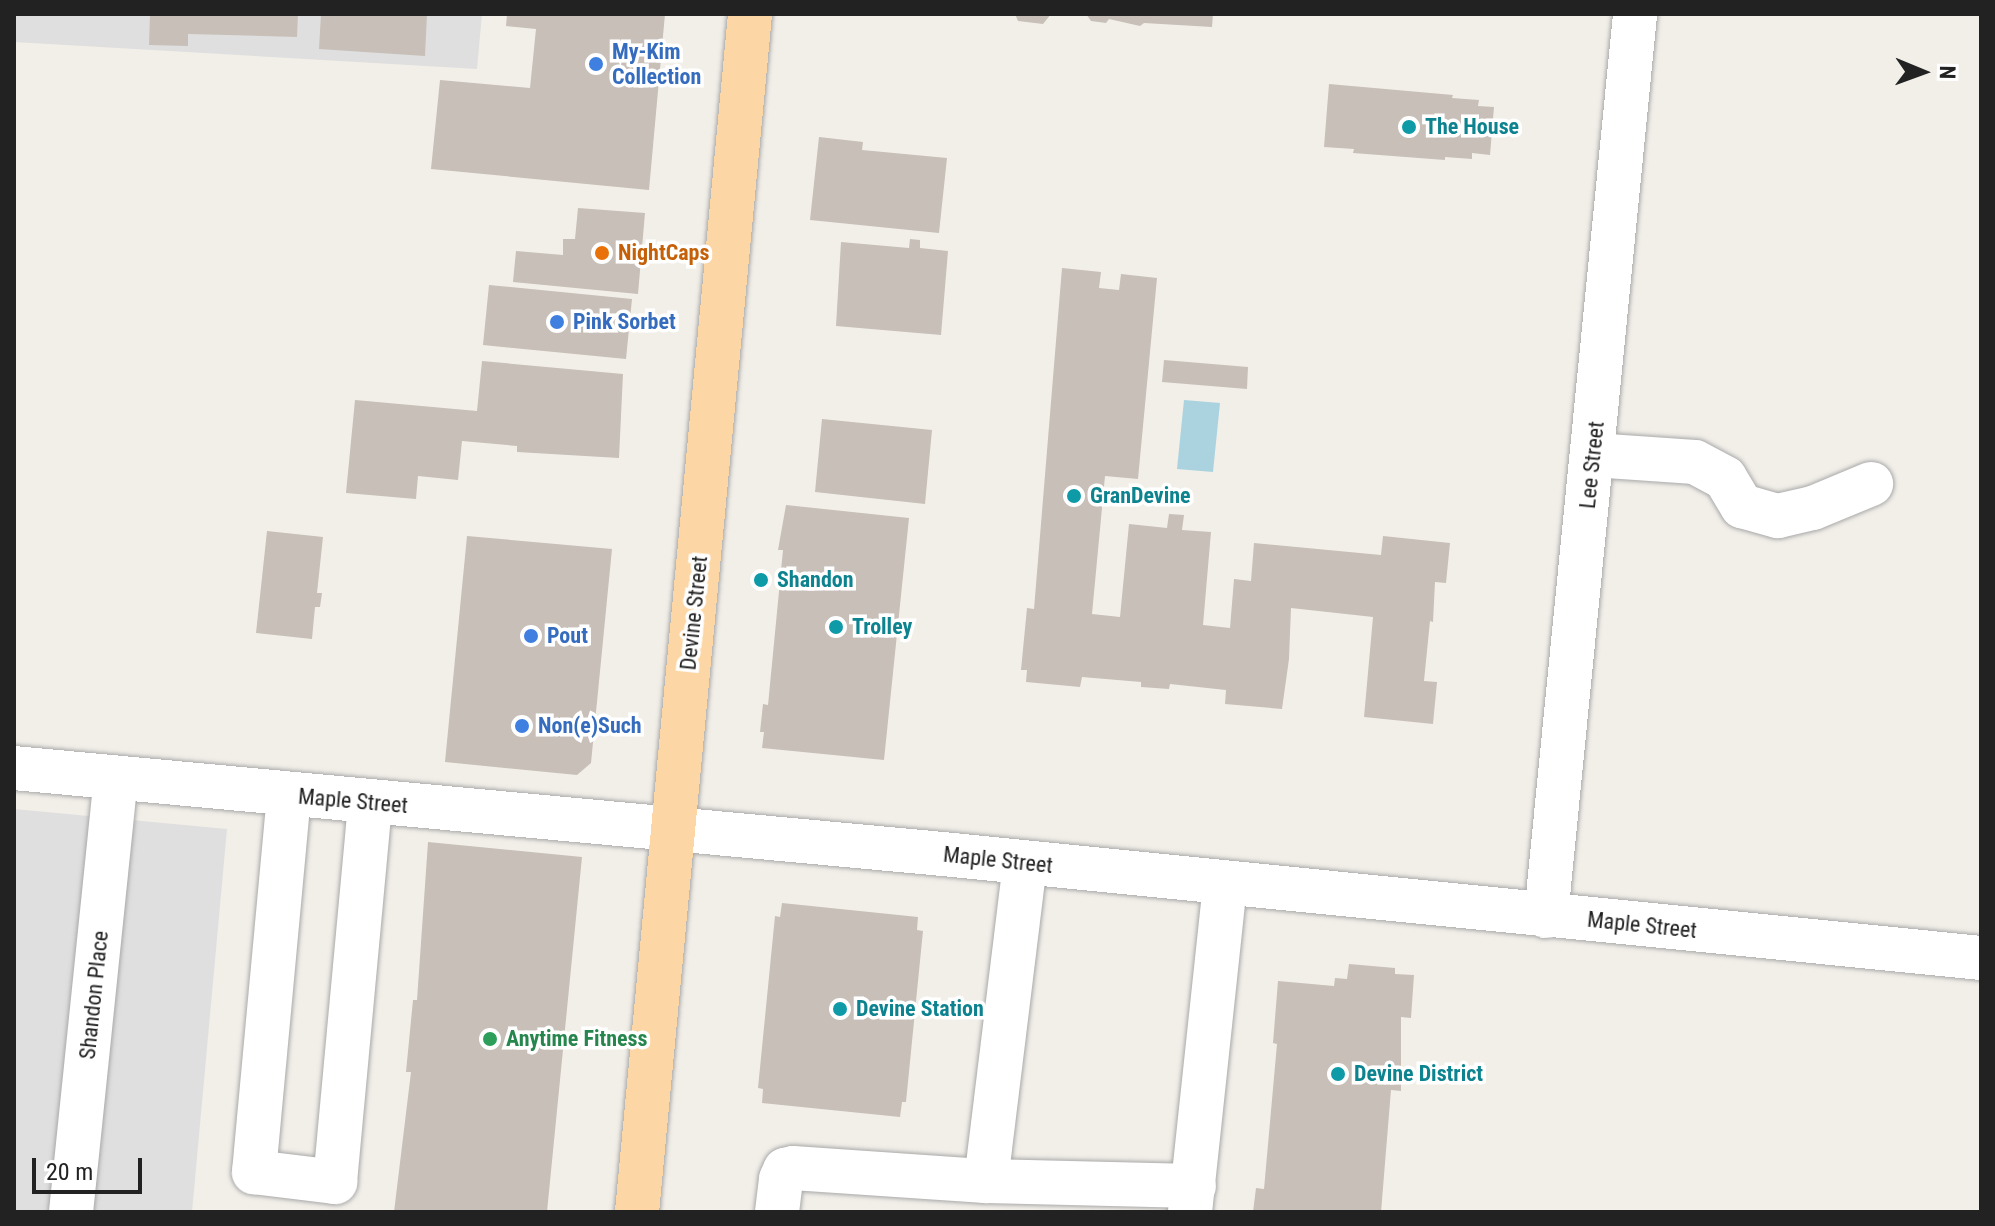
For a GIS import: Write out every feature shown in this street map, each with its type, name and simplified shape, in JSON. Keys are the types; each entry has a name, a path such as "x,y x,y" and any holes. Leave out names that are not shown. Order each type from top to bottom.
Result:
{"main road":[{"name":"Devine Street","path":"637,1212 750,14"}],"street":[{"name":"Lee Street","path":"1546,916 1635,14"},
{"path":"1593,455 1695,462 1725,478 1742,506 1778,516 1813,508 1871,484"},
{"name":"Maple Street","path":"14,768 1025,863 1981,958"},
{"name":"Shandon Place","path":"71,1212 116,778"},
{"path":"289,795 254,1172 335,1182 370,802"},
{"path":"986,1181 1025,863"},
{"path":"777,1212 781,1179 785,1170 793,1168 1192,1199 1225,884"}],"shaded area":[{"path":"14,14 482,14 477,69 14,42"},
{"path":"14,809 227,829 192,1212 14,1212"}],"water":[{"path":"1184,400 1220,403 1213,472 1177,469"}],"building":[{"path":"150,14 298,14 297,37 188,34 188,46 149,45"},
{"path":"321,14 427,14 425,56 319,49"},
{"path":"507,14 665,14 649,190 431,169 440,80 530,88 536,29 506,26"},
{"path":"1015,14 1051,14 1043,24 1018,21"},
{"path":"1086,14 1213,14 1212,27 1144,23 1140,26 1109,19 1106,23 1091,21"},
{"name":"The House","path":"1329,84 1479,100 1478,106 1494,107 1490,155 1472,153 1472,159 1445,157 1445,160 1353,153 1354,149 1324,147"},
{"path":"819,137 863,142 862,150 947,158 939,233 810,220"},
{"name":"NightCaps","path":"578,208 645,213 638,294 513,282 516,251 563,255 563,239 575,239"},
{"path":"910,239 920,240 920,248 948,251 941,335 836,326 841,242 909,248"},
{"name":"GranDevine","path":"1062,268 1101,272 1099,288 1119,290 1121,274 1157,278 1138,479 1105,476 1092,614 1120,617 1129,524 1167,528 1169,514 1184,515 1182,530 1211,532 1203,625 1230,628 1234,579 1251,581 1254,543 1381,555 1383,536 1450,543 1446,583 1435,582 1433,622 1430,621 1424,681 1437,682 1433,724 1364,717 1373,617 1291,608 1289,659 1282,709 1225,704 1226,690 1170,684 1169,689 1141,687 1141,682 1082,677 1080,687 1026,682 1027,670 1021,670 1027,608 1034,609"},
{"name":"Pink Sorbet","path":"489,285 632,299 626,359 483,345"},
{"path":"1164,360 1248,367 1247,389 1162,382"},
{"path":"482,361 623,374 619,458 517,452 517,446 462,441 458,480 418,476 416,499 346,493 355,400 477,411"},
{"path":"822,419 932,430 925,504 815,492"},
{"name":"Trolley","path":"786,505 909,518 884,760 762,748 764,732 760,732 763,704 768,705 783,550 778,550"},
{"path":"267,531 323,537 317,593 322,593 320,607 315,607 312,639 256,633"},
{"path":"467,536 612,549 591,763 577,775 445,762"},
{"path":"428,842 582,857 547,1212 394,1212 411,1072 406,1072 413,1000 417,1000"},
{"name":"Devine Station","path":"782,903 918,917 917,930 923,931 906,1102 902,1102 900,1117 762,1103 763,1089 758,1088 775,916 780,917"},
{"name":"Devine District","path":"1349,964 1395,968 1395,974 1414,975 1411,1018 1401,1017 1401,1091 1391,1090 1381,1212 1253,1212 1256,1188 1264,1189 1277,1044 1273,1043 1278,981 1334,986 1335,978 1347,979"}],"place":[{"name":"My-Kim Collection","path":"596,64"},
{"name":"The House","path":"1409,127"},
{"name":"NightCaps","path":"602,253"},
{"name":"Pink Sorbet","path":"557,322"},
{"name":"GranDevine","path":"1074,496"},
{"name":"Shandon","path":"761,580"},
{"name":"Trolley","path":"836,627"},
{"name":"Pout","path":"531,636"},
{"name":"Non(e)Such","path":"522,726"},
{"name":"Devine Station","path":"840,1009"},
{"name":"Anytime Fitness","path":"490,1039"},
{"name":"Devine District","path":"1338,1074"}]}
